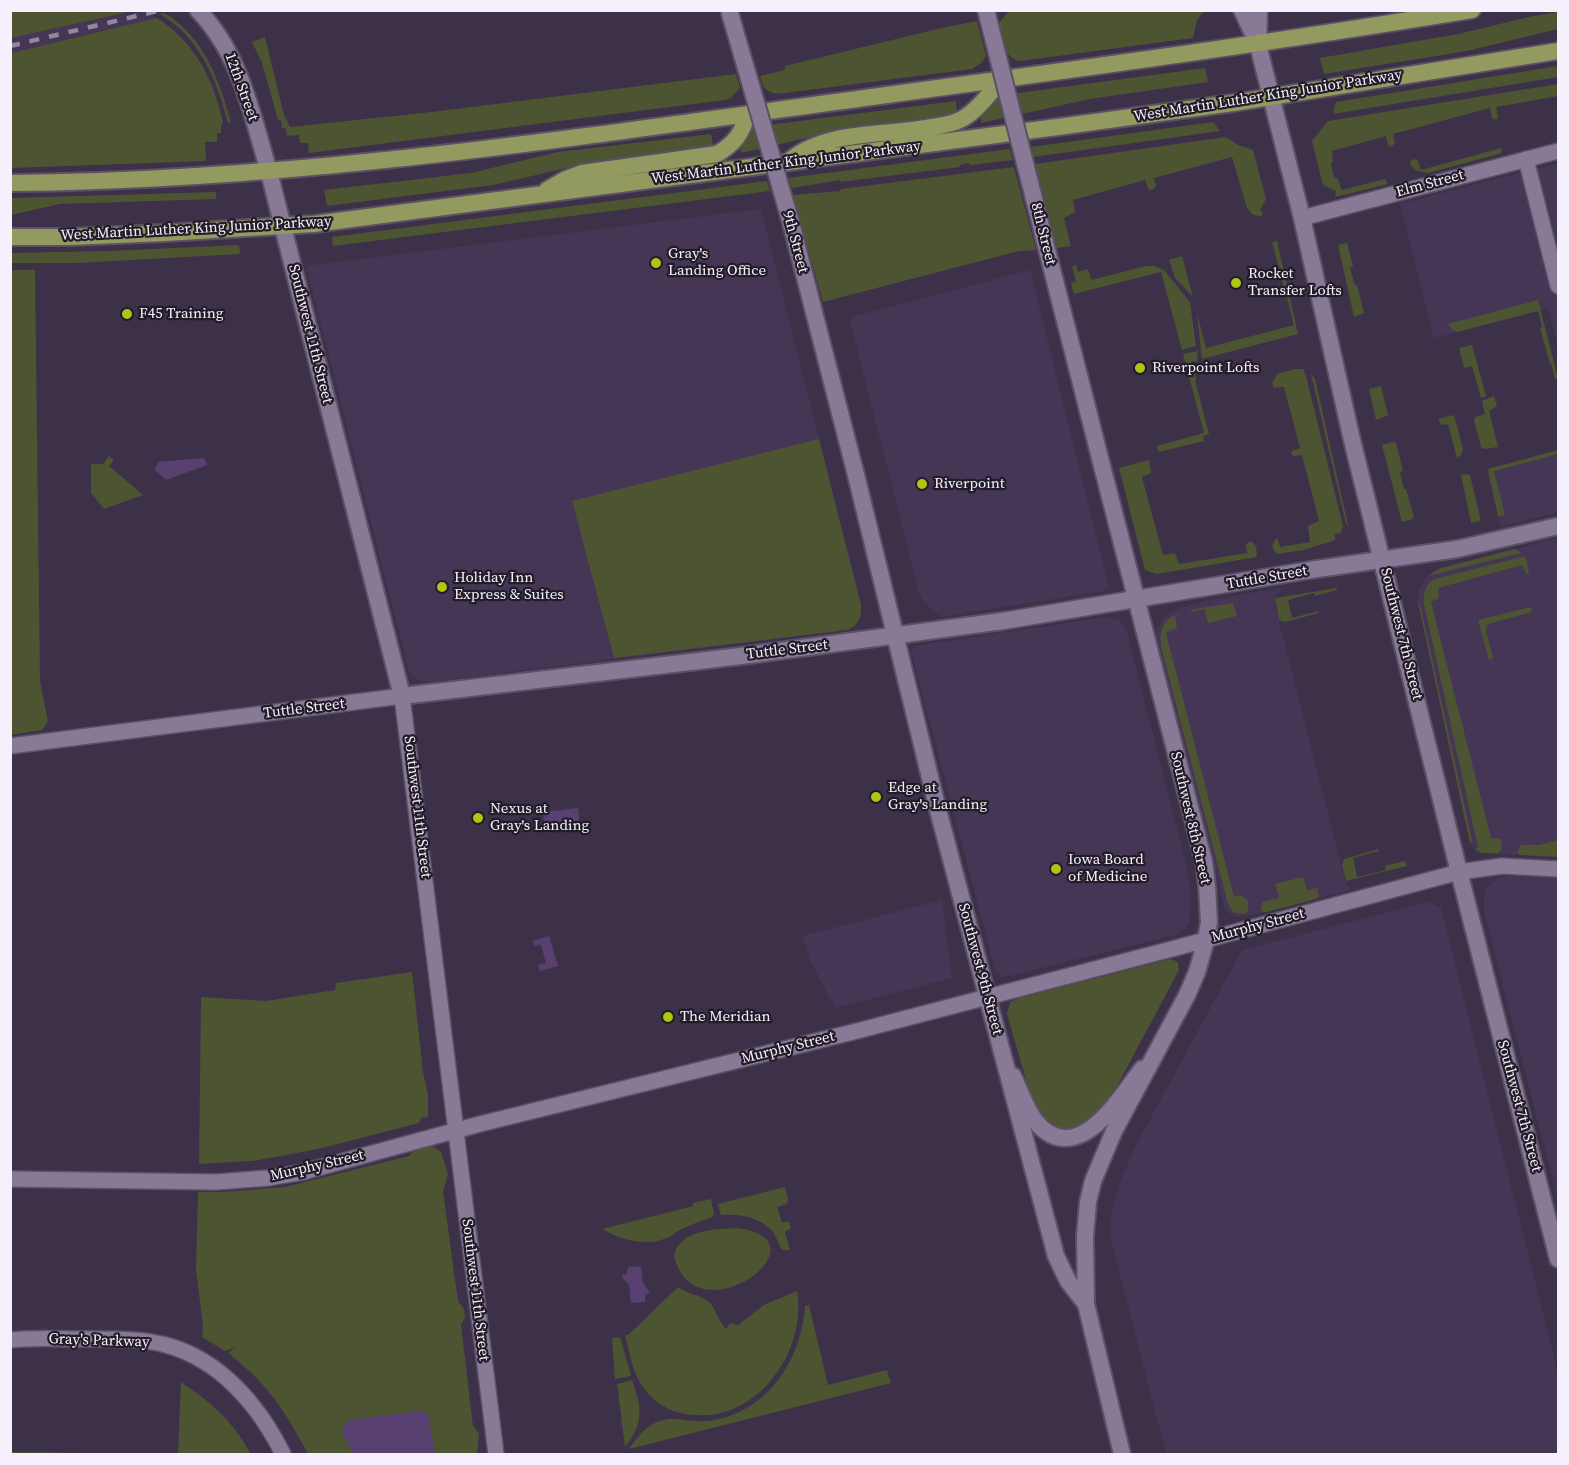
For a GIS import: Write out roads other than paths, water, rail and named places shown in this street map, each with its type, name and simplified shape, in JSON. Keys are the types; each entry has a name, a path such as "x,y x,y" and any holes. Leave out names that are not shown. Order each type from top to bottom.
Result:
{"main road":[{"name":"12th Street","path":"198,10 210,23 236,64 269,172"},
{"name":"9th Street","path":"731,10 791,223 856,475"},
{"name":"8th Street","path":"987,10 1100,458"},
{"name":"Southwest 7th Street","path":"1242,10 1258,45 1302,218 1340,389 1459,872 1558,1259"},
{"path":"1258,45 1259,10"},
{"path":"10,183 134,181 269,172 526,144 1258,45 1472,10"},
{"name":"West Martin Luther King Junior Parkway","path":"10,237 94,236 282,226 1065,126 1271,97 1558,51"},
{"path":"788,163 807,148 837,140 919,129 960,120 971,113 1001,80"},
{"path":"538,195 582,173 717,154 738,138 747,115"},
{"name":"Southwest 11th Street","path":"269,172 402,696"},
{"name":"Southwest 8th Street","path":"1086,1304 1085,1236 1088,1202 1093,1180 1114,1131 1197,972 1206,940 1208,906 1204,862 1100,458"},
{"name":"Southwest 9th Street","path":"856,475 987,997 1056,1256 1068,1281 1086,1304 1122,1455"},
{"name":"Tuttle Street","path":"402,696 895,636 1476,546 1558,526"},
{"path":"1002,1053 1036,1121 1046,1131 1068,1138 1088,1131 1103,1118 1157,1050"}],"street":[{"path":"731,10 749,69 750,88 747,115"},
{"name":"Elm Street","path":"1302,218 1558,151"},
{"path":"1526,159 1558,286"},
{"name":"Tuttle Street","path":"10,746 402,696"},
{"name":"Southwest 11th Street","path":"402,696 496,1455"},
{"name":"Murphy Street","path":"10,1179 243,1181 303,1172 455,1131 987,997 1459,872 1502,866 1558,869"},
{"name":"Gray's Parkway","path":"10,1340 38,1338 130,1340 167,1345 199,1359 222,1374 243,1392 271,1430 284,1455"}],"railway":[{"path":"10,46 162,10"}],"place":[{"name":"Gray's Landing Office","path":"656,263"},
{"name":"Rocket Transfer Lofts","path":"1236,283"},
{"name":"F45 Training","path":"127,314"},
{"name":"Riverpoint Lofts","path":"1140,368"},
{"name":"Riverpoint","path":"922,484"},
{"name":"Holiday Inn Express & Suites","path":"442,587"},
{"name":"Edge at Gray's Landing","path":"876,797"},
{"name":"Nexus at Gray's Landing","path":"478,818"},
{"name":"Iowa Board of Medicine","path":"1056,869"},
{"name":"The Meridian","path":"668,1017"}]}
